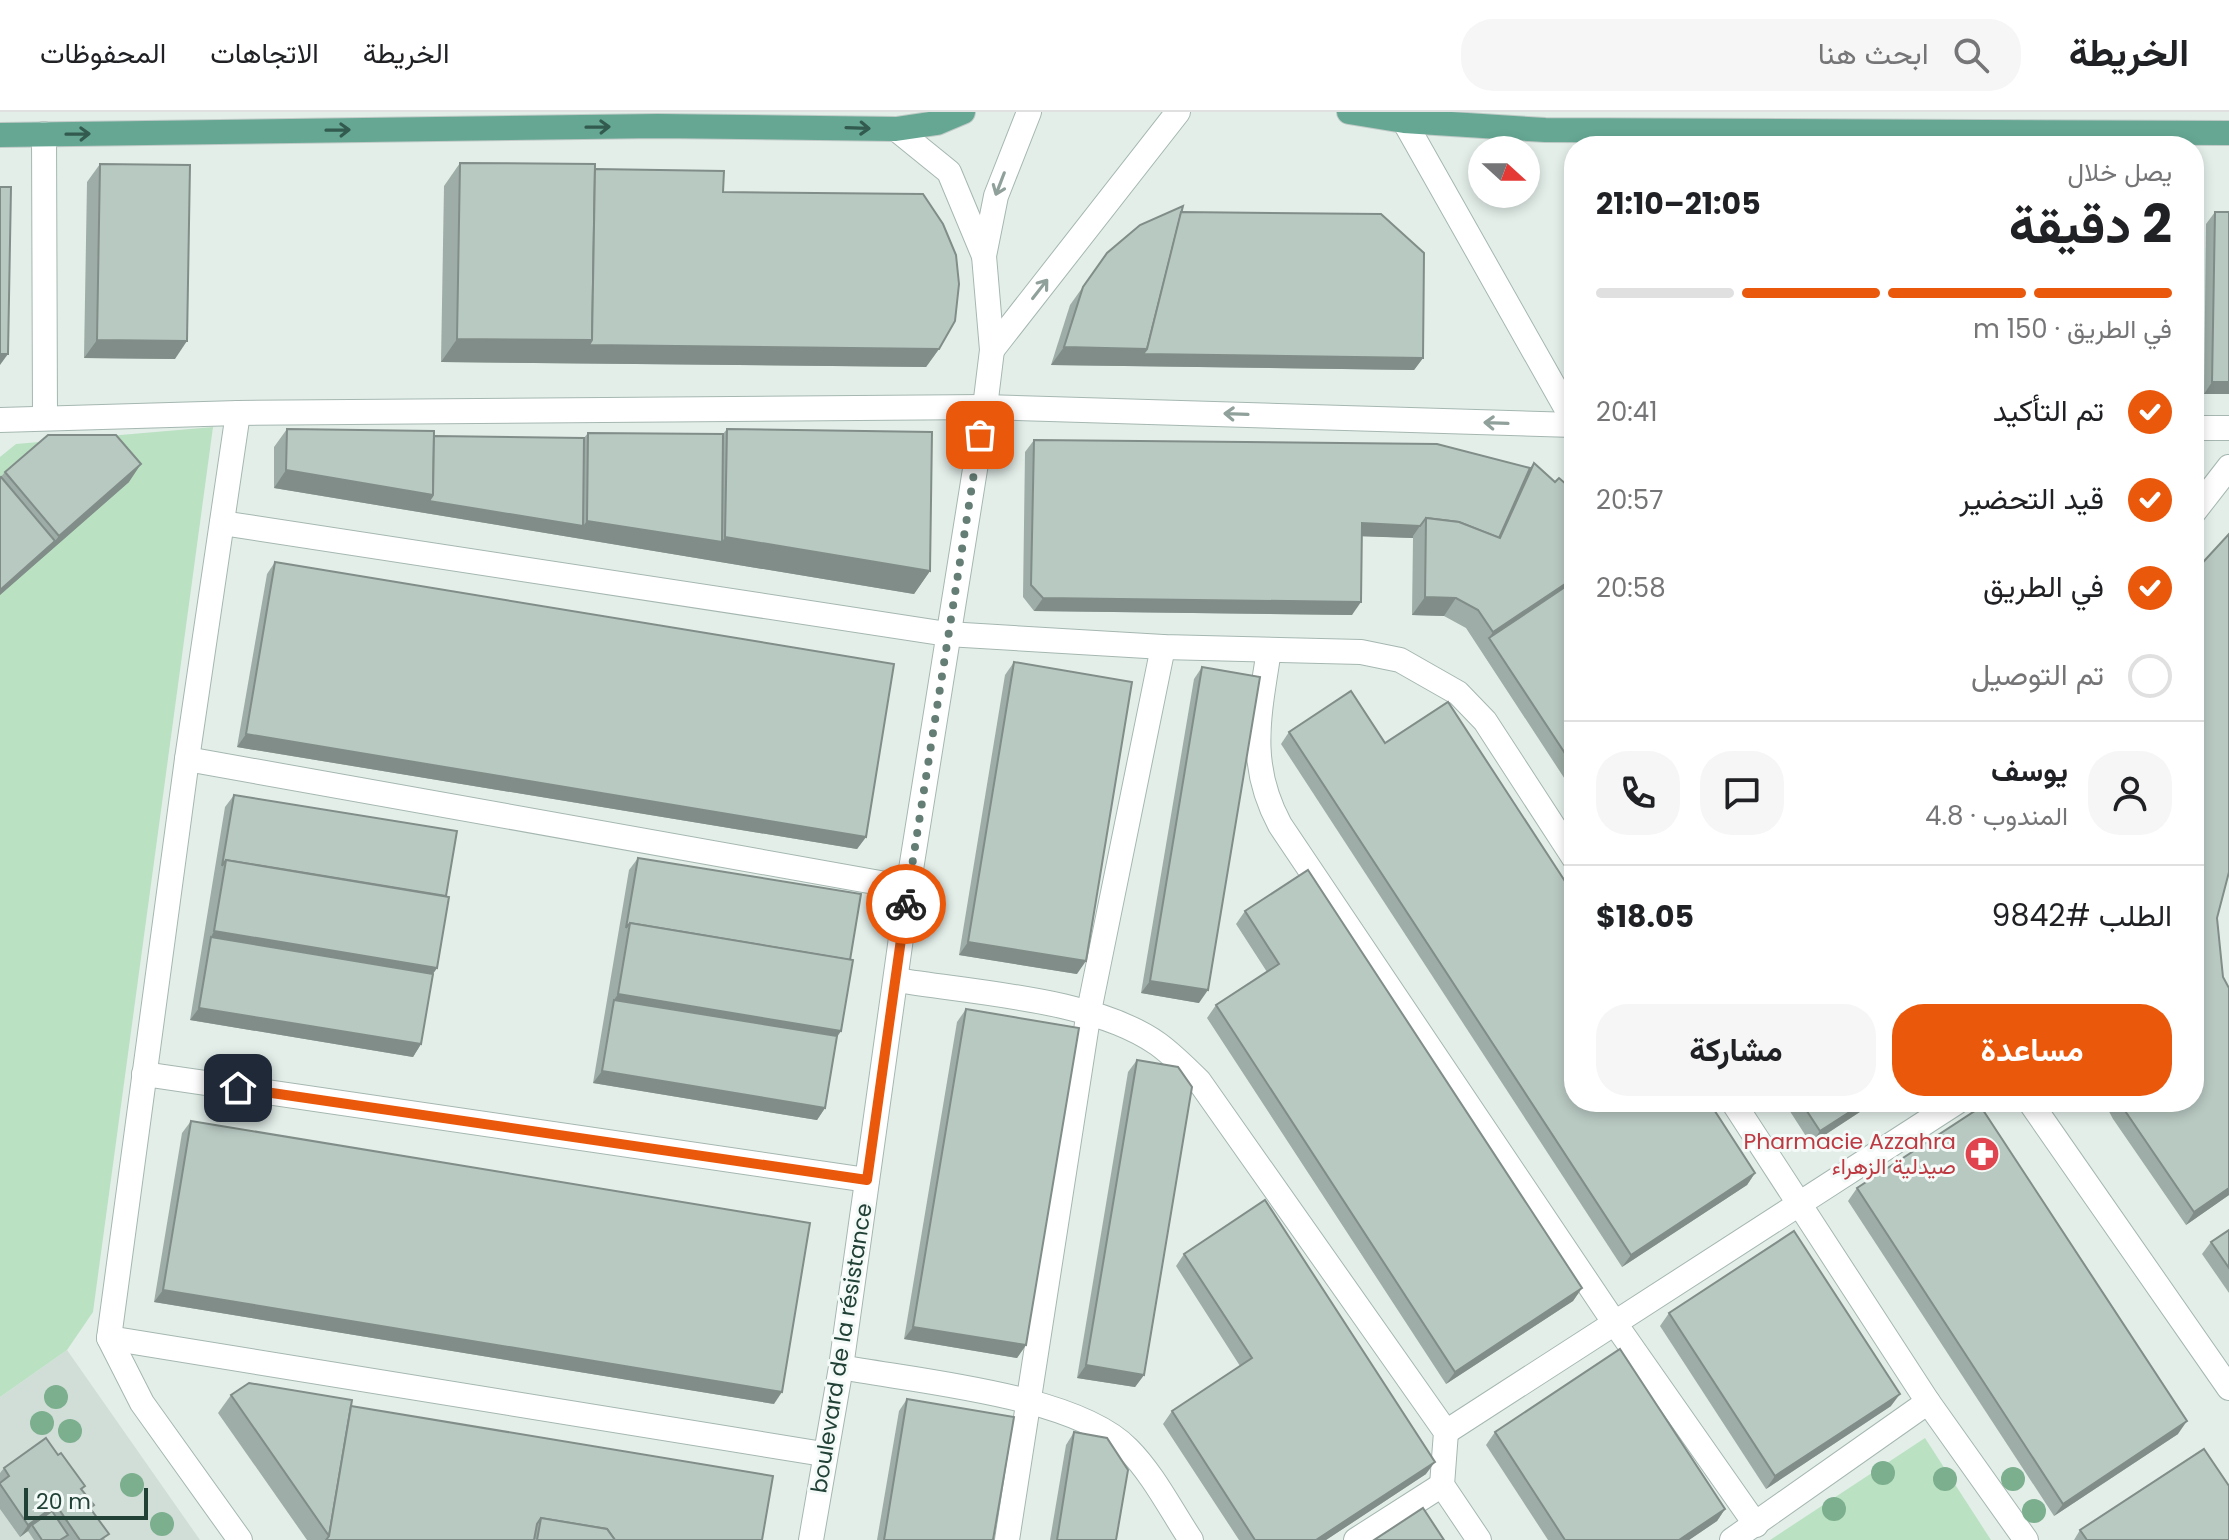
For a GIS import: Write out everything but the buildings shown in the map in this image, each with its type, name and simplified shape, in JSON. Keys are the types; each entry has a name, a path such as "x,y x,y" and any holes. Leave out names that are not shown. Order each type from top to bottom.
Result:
{"main road":[{"path":"0,135 658,126 896,129 937,123 963,112"},
{"path":"1349,112 1545,130 2229,133"}],"street":[{"path":"984,256 996,196 1029,112"},
{"path":"992,350 1178,112"},
{"path":"1402,117 1564,406"},
{"path":"896,129 949,172 984,256"},
{"path":"22,419 44,134"},
{"name":"boulevard de la résistance","path":"811,1540 823,1454 841,1367 908,888 985,407 992,350 984,256"},
{"path":"0,437 22,419 238,413 985,407 1564,424"},
{"path":"238,413 187,759 109,1338 142,1403 240,1540"},
{"path":"2204,428 2229,428"},
{"path":"2204,499 2229,467"},
{"path":"222,523 947,634 1163,647 1361,652 1400,660 1449,687 1485,721 1564,843"},
{"path":"1007,1540 1089,1011 1163,647"},
{"path":"1269,650 1257,733 1258,765 1264,796 1280,825 1616,1325 1756,1525"},
{"path":"187,759 908,888"},
{"path":"897,980 1089,1011 1156,1042 1199,1081 1446,1432 1442,1485 1479,1540"},
{"path":"144,1074 867,1180"},
{"path":"1740,1112 1928,1402 2026,1540"},
{"path":"1446,1432 1941,1112"},
{"path":"2037,1112 2229,1388"},
{"path":"109,1338 823,1454"},
{"path":"841,1367 1029,1402 1088,1422 1128,1449 1191,1540"},
{"path":"1732,1540 1928,1402"},
{"path":"1356,1540 1442,1485"}],"shaded area":[{"path":"67,1350 200,1540 0,1540 0,1397"}],"green space":[{"path":"213,427 93,1312 67,1350 0,1397 0,457 16,444"},
{"path":"1925,1438 1991,1540 1770,1540"}],"way so far":[{"path":"906,904 980,435"}],"place":[{"name":"Pharmacie Azzahra صيدلية الزهراء","path":"1982,1154"}],"route":[{"path":"238,1088 867,1180 906,904"}]}
